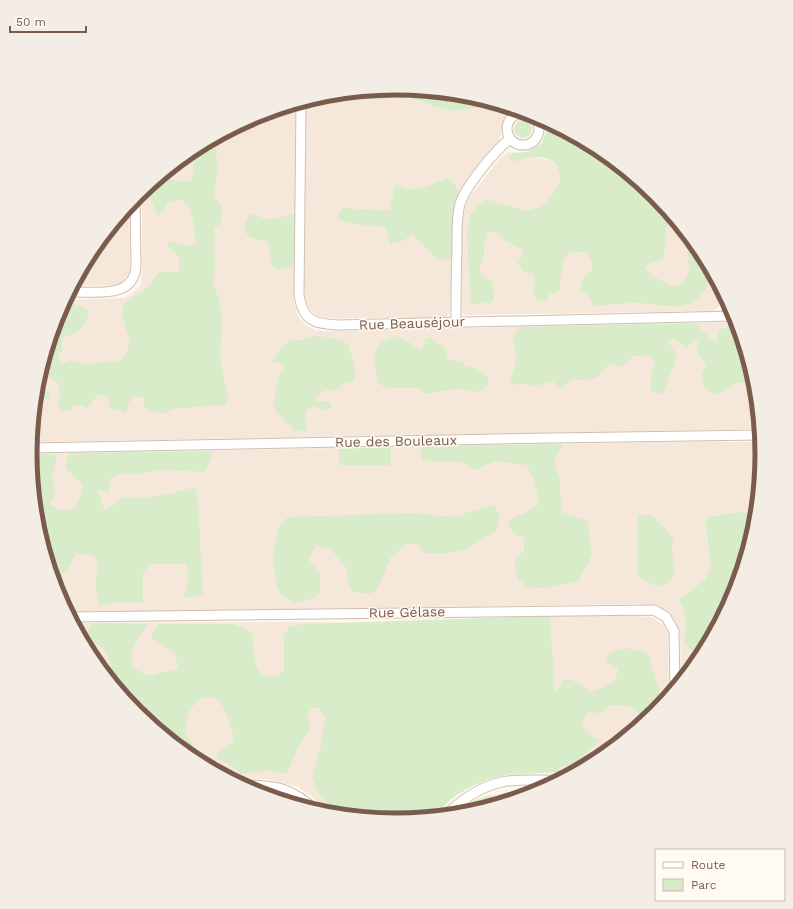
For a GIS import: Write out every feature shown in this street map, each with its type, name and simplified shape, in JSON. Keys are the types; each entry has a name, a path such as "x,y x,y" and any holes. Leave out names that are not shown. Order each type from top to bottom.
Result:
{"street":[{"name":"Rue Beauséjour","path":"301,108 299,296 301,305 311,320 338,325 729,316"},
{"path":"456,322 457,225 460,203 484,167 503,144 510,139"},
{"path":"76,292 112,291 126,287 132,281 136,274 135,207"},
{"name":"Rue des Bouleaux","path":"37,448 755,435"},
{"name":"Rue Gélase","path":"76,617 654,610 666,617 674,631 675,682"},
{"path":"452,810 468,796 502,782 548,780"},
{"path":"256,786 270,786 288,791 298,795 307,803"}],"shaded area":[{"path":"370,96 381,100 392,96 406,96 438,108 454,111 481,107 510,114 505,119 499,140 460,191 454,204 452,221 451,305 449,314 444,318 328,318 318,316 311,310 306,301 304,291 306,106 350,98"},
{"path":"296,109 294,303 298,316 307,326 317,331 337,331 731,322 744,361 753,408 755,429 38,442 40,408 49,361 64,317 72,300 124,298 133,294 141,284 142,200 178,169 217,143 259,122"},
{"path":"508,152 526,157 540,158 551,161 558,170 561,177 570,253 584,252 655,204 682,236 708,275 722,301 719,307 713,311 467,315 462,313 462,223 467,201 500,158"},
{"path":"129,214 129,273 122,282 116,285 79,286 111,236"},
{"path":"672,442 755,442 756,454 751,513 740,512 706,517 708,551 725,602 708,634 681,674 680,634 676,622 669,612 657,606 637,604 73,612 64,592 49,548 40,501 37,454"},
{"path":"615,615 651,617 663,625 668,633 669,690 634,725 596,753 565,772 559,772 550,616"},
{"path":"335,622 375,772 339,809 322,806 309,794 296,786 266,779 237,777 217,766 178,740 142,709 111,673 79,623"},
{"path":"523,791 492,801 491,795"}],"green space":[{"path":"396,95 443,98 500,110 481,107 454,111 438,108 406,96 392,96 381,100 370,96"},
{"path":"523,120 527,121 531,125 531,133 527,137 523,138 519,137 515,133 514,129 515,125 519,121"},
{"path":"547,128 576,143 615,169 634,184 667,217 671,222 665,229 666,244 663,259 648,264 645,268 650,274 671,287 683,283 689,272 689,247 710,278 706,288 699,297 683,306 662,306 635,303 595,306 588,294 580,291 583,278 592,270 591,259 584,252 569,253 564,260 560,290 550,294 546,302 538,301 532,291 535,283 533,274 523,272 518,263 523,254 523,249 503,240 495,232 487,233 484,246 484,255 479,269 482,277 491,280 494,300 489,304 484,302 471,305 467,235 470,214 486,199 526,211 539,207 549,199 557,188 561,177 553,161 542,157 527,158 513,162 508,159 512,153 526,152 542,143"},
{"path":"216,144 217,170 214,197 222,205 221,224 214,227 215,270 213,285 219,298 222,319 220,358 228,398 225,406 216,405 175,409 162,414 152,412 143,405 144,397 133,397 129,402 126,412 110,409 107,395 97,395 88,408 81,405 72,406 71,410 62,412 58,408 60,395 59,384 50,377 45,377 56,339 69,305 78,305 90,310 80,330 66,336 61,340 63,350 57,357 62,363 71,360 88,364 119,362 127,351 130,342 122,315 124,304 134,296 142,293 159,273 169,271 177,273 180,261 167,246 168,241 191,246 196,244 193,220 189,206 180,199 168,203 158,216 149,194 167,177 175,181 192,181 194,158"},
{"path":"449,178 460,191 454,204 452,259 438,260 412,234 403,241 390,244 386,227 353,224 337,219 343,208 390,211 395,184 408,189 419,189"},
{"path":"254,214 265,219 274,219 295,214 294,266 280,270 273,267 270,247 267,242 250,237 245,232 245,223 249,216"},
{"path":"696,323 706,334 718,342 718,331 732,325 744,361 749,382 735,383 723,392 714,394 706,388 702,381 702,374 707,365 697,353 698,341 694,340 686,348 675,338 668,339 677,356 664,392 657,394 651,390 651,378 655,360 648,354 634,356 620,367 609,364 599,376 588,380 573,380 561,388 552,381 536,386 526,384 514,385 510,380 515,366 516,354 513,339 520,327"},
{"path":"315,336 327,337 347,343 354,362 355,376 354,380 342,384 338,390 327,390 316,396 316,402 329,401 332,408 328,410 312,407 306,411 305,418 308,430 294,432 283,417 277,413 273,405 279,376 284,370 285,365 272,362 276,354 290,340 300,340"},
{"path":"396,336 406,340 420,350 423,349 425,340 430,337 444,347 447,359 463,362 466,367 474,367 488,376 488,384 480,392 460,389 425,393 419,388 387,388 378,383 374,356 381,342"},
{"path":"43,391 50,391 50,399 42,399"},
{"path":"563,444 554,460 560,479 561,512 587,520 592,555 578,582 543,588 527,587 518,579 514,560 524,551 524,538 513,532 508,520 525,513 538,505 538,494 535,484 526,465 495,461 476,470 459,461 439,462 422,460 420,446"},
{"path":"391,447 391,465 339,465 339,449"},
{"path":"214,451 205,472 163,470 137,474 120,474 110,479 109,493 98,490 104,509 114,505 120,498 145,498 169,494 194,487 198,499 203,596 184,597 189,579 186,564 152,564 143,572 143,603 115,602 98,606 96,585 97,563 94,556 76,554 70,566 59,578 49,548 44,525 40,501 37,454 57,454 52,478 56,493 49,504 61,510 73,509 81,497 83,484 71,474 65,466 69,453"},
{"path":"494,504 500,517 496,531 464,550 445,553 425,553 418,544 406,544 391,557 377,590 369,594 354,592 349,585 347,569 341,560 330,549 316,546 308,559 320,574 320,590 314,598 297,603 282,596 277,587 273,557 278,527 288,517 410,513 454,517"},
{"path":"740,512 751,513 744,548 729,592 708,634 697,650 693,652 684,642 686,620 679,599 705,580 712,565 707,541 706,517"},
{"path":"638,515 650,515 662,525 673,538 672,551 675,573 665,586 653,585 638,576"},
{"path":"550,616 555,695 563,679 572,680 591,692 615,681 618,669 606,661 608,655 618,650 627,648 646,653 650,658 659,689 660,700 646,714 639,713 630,707 620,705 609,705 601,714 588,711 582,724 587,733 600,740 574,764 559,767 559,772 505,775 487,780 470,787 452,798 439,811 396,814 350,811 332,808 319,793 312,778 321,746 325,718 319,708 312,708 307,715 310,724 308,732 298,748 287,774 270,770 241,774 234,767 217,759 216,755 227,745 234,742 234,738 224,708 217,699 207,697 197,700 187,716 185,734 200,755 159,725 126,692 109,670 111,664 104,649 94,642 87,632 93,623 147,624 135,644 131,660 132,667 142,673 152,676 162,672 175,671 178,666 174,652 151,639 153,631 159,624 233,624 252,632 255,661 264,677 276,676 284,671 284,635 289,627 301,624"},
{"path":"491,795 492,801 462,808 470,803"}]}
